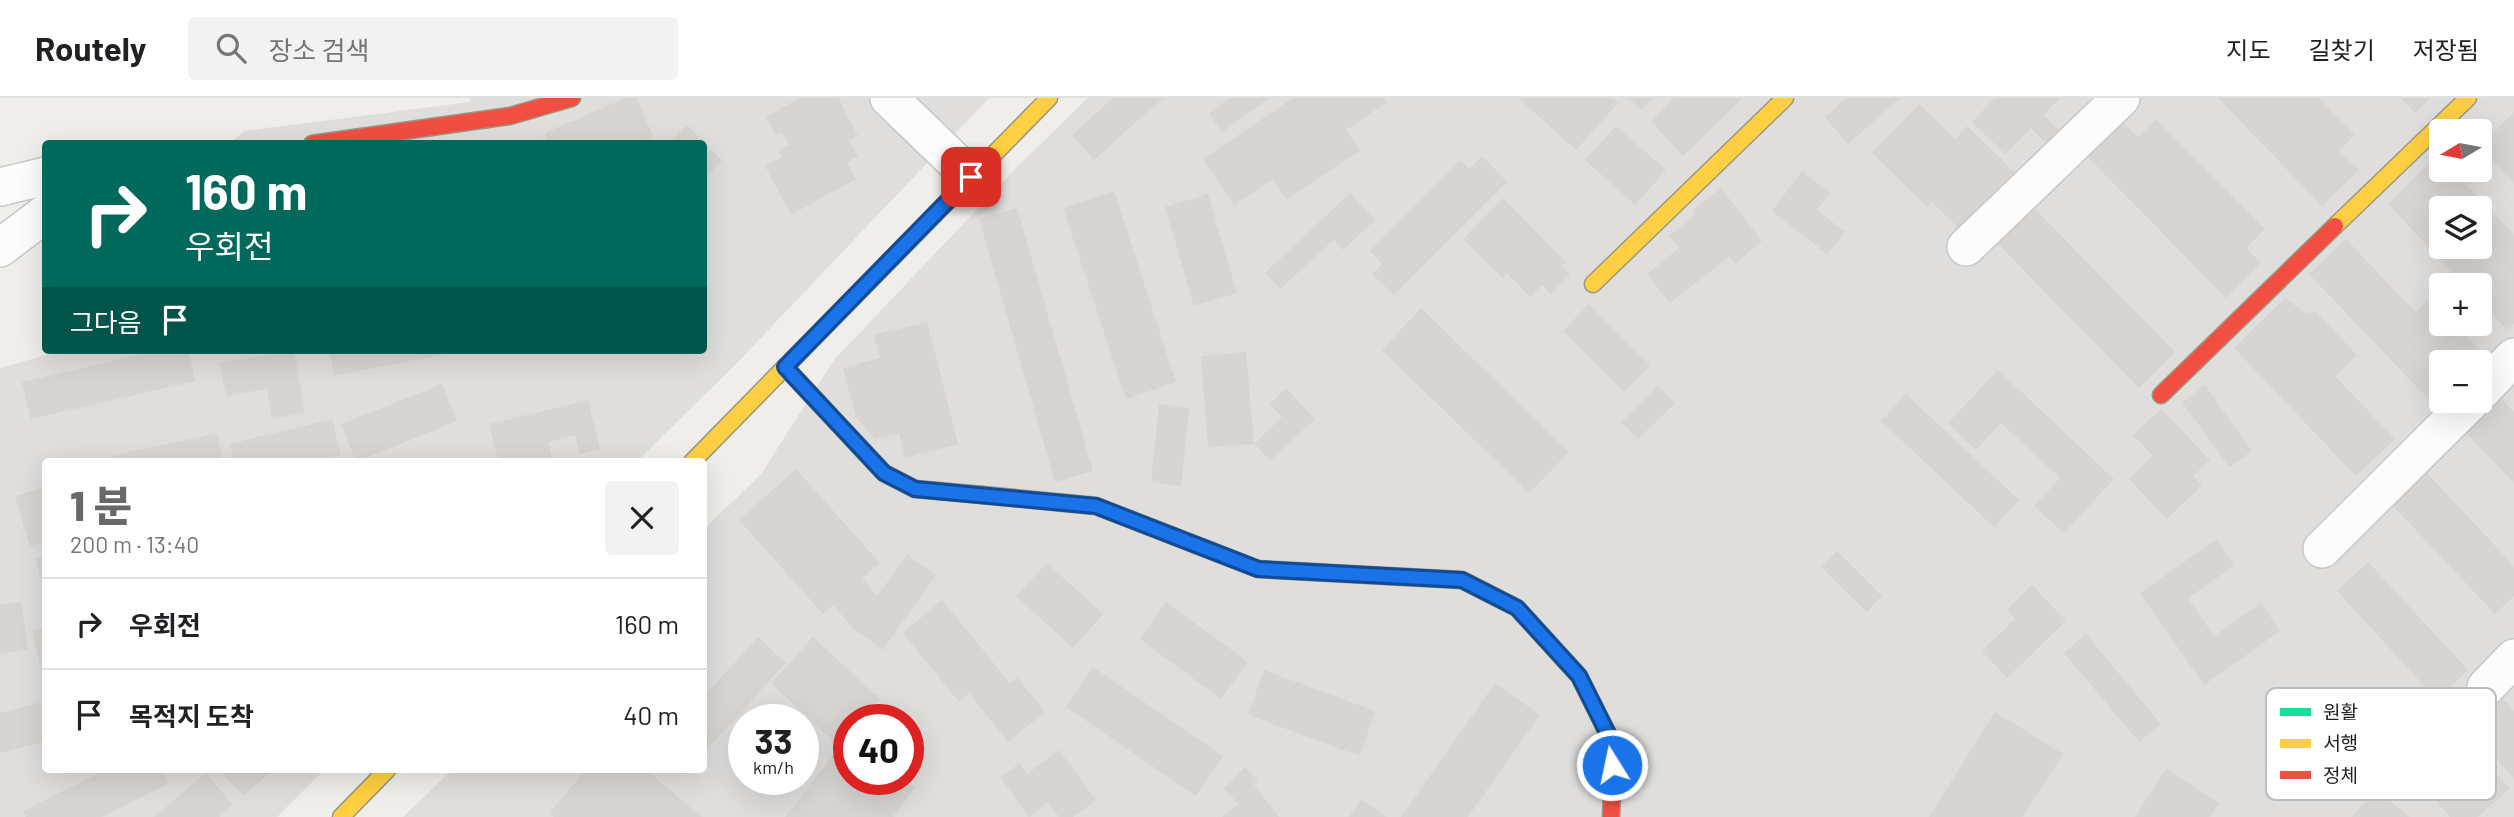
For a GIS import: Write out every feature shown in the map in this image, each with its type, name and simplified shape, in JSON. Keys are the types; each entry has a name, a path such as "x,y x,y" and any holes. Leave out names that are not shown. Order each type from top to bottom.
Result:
{"street":[{"path":"340,140 510,116 572,98"},
{"path":"889,98 971,177"},
{"path":"696,458 1049,98"},
{"path":"1593,284 1785,98"},
{"path":"1966,247 2121,98"},
{"path":"2161,395 2468,98"},
{"path":"0,187 42,177"},
{"path":"0,248 42,217"},
{"path":"2492,380 2514,357"},
{"path":"785,367 884,473 915,489 1096,506 1258,569 1462,580 1517,608 1579,676 1614,746 1611,817"},
{"path":"2322,549 2458,413"},
{"path":"2486,687 2514,658"},
{"path":"341,817 384,773"}],"shaded area":[{"path":"470,98 989,98 735,365 640,458 42,458 42,773 321,773 277,817 0,817 0,368 50,354 707,354 707,140 234,140 245,131 470,102"},
{"path":"1088,98 2514,98 2514,817 403,817 449,773 707,773 707,526 761,474 834,360 1019,165"}],"building":[{"path":"626,98 637,98 653,137 646,140 548,140 545,133"},
{"path":"800,98 838,98 858,136 849,141 858,157 847,162 856,179 791,215 765,166 782,157 779,150 789,145 782,132 776,135 766,117"},
{"path":"1113,98 1163,98 1094,160 1072,135"},
{"path":"1230,98 1269,98 1222,132 1209,114"},
{"path":"1293,98 1383,98 1387,102 1346,130 1360,150 1286,200 1273,179 1234,205 1203,159"},
{"path":"1518,98 1613,98 1618,103 1576,150"},
{"path":"1629,98 1653,98 1642,110"},
{"path":"1674,98 1743,98 1683,156 1651,121"},
{"path":"1846,98 1900,98 1848,144 1825,117"},
{"path":"1995,98 2060,98 2043,115 2059,130 2046,143 2031,128 2005,154 1972,122"},
{"path":"2218,98 2319,98 2355,135 2339,151 2359,170 2322,206"},
{"path":"2401,98 2431,98 2415,113"},
{"path":"1919,104 1955,139 1967,126 2015,173 1961,230 1932,202 1927,207 1872,153"},
{"path":"2514,112 2514,182 2492,159 2492,134"},
{"path":"2156,119 2265,229 2246,248 2261,263 2226,298 2087,156 2122,121 2138,137"},
{"path":"687,125 702,140 672,140"},
{"path":"1616,126 1666,170 1635,205 1585,160"},
{"path":"707,146 722,161 707,176"},
{"path":"1482,156 1507,182 1394,295 1372,274 1382,264 1370,251 1460,161 1469,169"},
{"path":"2429,164 2429,182 2463,182 2477,196 2429,196 2429,247 2388,204"},
{"path":"1802,171 1830,193 1817,210 1845,232 1827,254 1772,211"},
{"path":"1721,188 1762,241 1735,264 1730,256 1670,303 1647,274 1679,248 1669,236 1696,214 1693,210"},
{"path":"1114,191 1176,382 1126,399 1063,208"},
{"path":"1350,193 1375,220 1343,250 1334,240 1280,289 1265,273"},
{"path":"1208,194 1237,293 1194,306 1165,207"},
{"path":"1503,198 1566,262 1562,266 1570,275 1551,294 1542,285 1530,297 1507,273 1503,278 1463,239"},
{"path":"2031,205 2175,352 2139,388 1995,241"},
{"path":"1017,208 1093,471 1055,482 979,219"},
{"path":"2492,212 2514,235 2514,323 2507,330 2492,314 2492,273 2454,273 2440,259 2492,259"},
{"path":"2346,239 2415,312 2429,299 2429,336 2467,336 2480,350 2429,350 2429,400 2309,274"},
{"path":"2285,298 2305,313 2316,312 2357,355 2335,376 2395,439 2356,476 2234,348"},
{"path":"1589,304 1650,365 1624,392 1563,331"},
{"path":"1421,308 1569,452 1529,493 1382,350"},
{"path":"927,322 958,444 905,458 899,433 875,439 856,417 843,368 880,358 874,335"},
{"path":"1246,352 1254,444 1208,447 1201,356"},
{"path":"144,354 189,354 195,381 31,419 22,382"},
{"path":"271,354 295,354 305,413 272,419 267,389 226,396 220,363"},
{"path":"330,354 445,354 334,376"},
{"path":"1998,370 2114,479 2064,533 2034,506 2060,478 2001,423 1976,450 1948,423"},
{"path":"442,384 457,421 366,458 354,458 341,424"},
{"path":"2205,385 2252,451 2229,467 2182,402"},
{"path":"1658,386 1675,403 1638,439 1621,422"},
{"path":"1286,388 1315,419 1270,461 1254,444 1282,417 1270,404"},
{"path":"1906,394 2019,500 1994,527 1881,421"},
{"path":"2501,398 2514,412 2514,483 2465,432 2485,413 2492,413 2492,406"},
{"path":"588,400 600,449 580,454 575,435 548,442 552,458 498,458 489,424"},
{"path":"1159,404 1189,408 1181,486 1151,482"},
{"path":"2161,409 2210,460 2193,476 2202,485 2167,519 2129,479 2153,456 2133,435"},
{"path":"332,419 341,455 328,458 233,458 230,444"},
{"path":"217,433 222,458 112,458 111,456"},
{"path":"796,469 880,563 862,578 877,596 907,555 936,575 883,650 854,629 833,605 823,614 739,520"},
{"path":"2427,473 2514,566 2514,596 2495,614 2393,506"},
{"path":"42,488 42,543 30,546 15,496"},
{"path":"2217,539 2234,566 2188,598 2214,636 2261,603 2280,631 2204,685 2140,593"},
{"path":"1837,551 1882,596 1867,612 1821,567"},
{"path":"42,557 42,585 36,558"},
{"path":"2368,562 2468,670 2449,688 2426,688 2337,591"},
{"path":"1047,563 1103,614 1073,648 1016,596"},
{"path":"2032,585 2066,621 2007,678 1982,651 2015,619 2007,610"},
{"path":"942,600 1010,683 1017,677 1045,712 1008,742 969,693 959,702 903,633"},
{"path":"21,602 28,649 0,654 0,605"},
{"path":"1166,602 1248,662 1221,699 1140,639"},
{"path":"42,628 42,673 32,630"},
{"path":"2086,634 2161,724 2139,742 2064,653"},
{"path":"758,637 786,663 748,704 728,704 728,726 707,749 707,693"},
{"path":"813,637 880,699 875,704 833,704 833,741 819,728 819,704 793,704 771,683"},
{"path":"1093,667 1223,756 1196,796 1066,707"},
{"path":"1264,670 1375,711 1360,756 1248,715"},
{"path":"1495,683 1540,715 1468,817 1401,817"},
{"path":"2503,699 2514,711 2514,779 2496,758 2496,706"},
{"path":"42,702 42,742 0,753 0,713"},
{"path":"1995,712 2063,754 2023,817 1929,817"},
{"path":"1059,750 1096,800 1073,817 1059,817 1048,802 1029,817 1000,777 1020,763 1027,774"},
{"path":"833,756 833,795 910,795 893,817 785,817 802,795 819,795 819,773"},
{"path":"1245,767 1258,781 1254,785 1279,817 1222,817 1239,804 1224,789"},
{"path":"2166,769 2219,803 2210,817 2135,817"},
{"path":"99,773 164,773 169,783 102,817 26,817 23,811"},
{"path":"206,773 233,805 219,817 154,817"},
{"path":"223,773 270,773 243,796"},
{"path":"583,773 650,773 702,817 554,817 550,813"},
{"path":"2496,773 2510,789 2477,817 2450,817 2435,800 2496,800"},
{"path":"1361,799 1387,817 1349,817"},
{"path":"2367,800 2389,800 2409,817 2352,817"}],"traffic: fast":[{"path":"983,495 1096,506 1258,569 1462,580 1517,608 1579,676 1594,706"}],"traffic: slow":[{"path":"696,458 1049,98"},
{"path":"1593,284 1785,98"},
{"path":"2335,226 2468,98"},
{"path":"341,817 384,773"}],"traffic: jam":[{"path":"340,140 510,116 572,98"},
{"path":"2161,395 2335,226"},
{"path":"785,367 884,473 915,489 983,495"},
{"path":"1594,706 1614,746 1611,817"}],"route":[{"path":"971,177 785,367 884,473 915,489 1096,506 1258,569 1462,580 1517,608 1579,676 1614,746 1612,765"}]}
